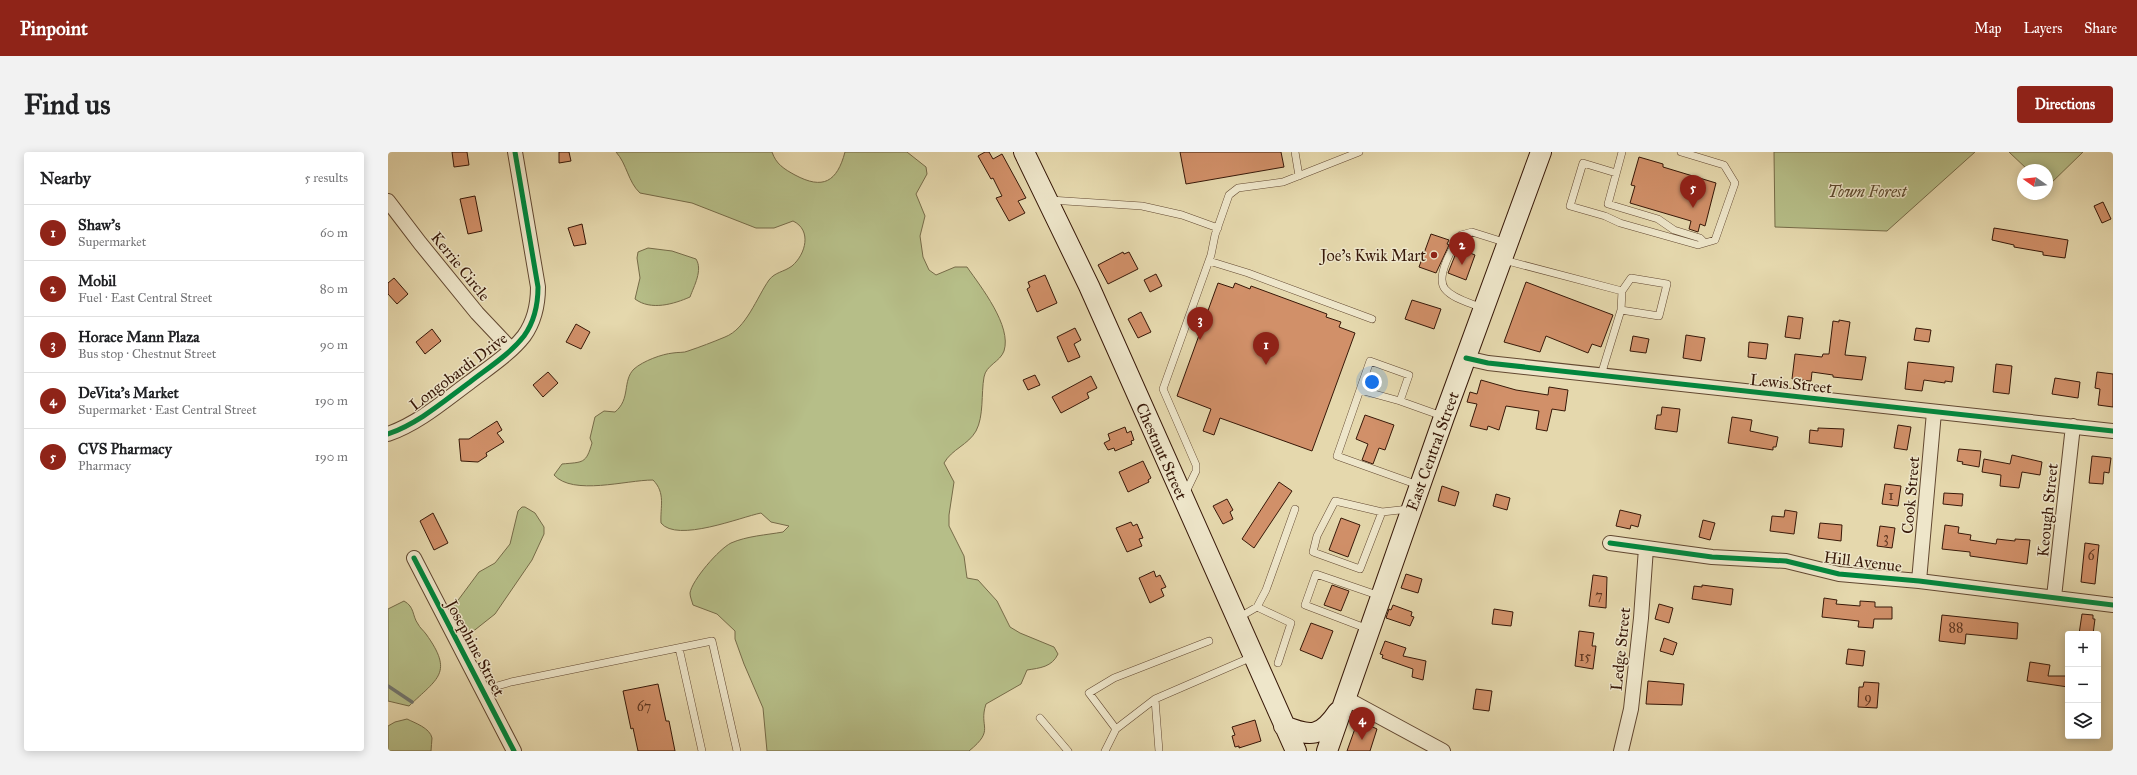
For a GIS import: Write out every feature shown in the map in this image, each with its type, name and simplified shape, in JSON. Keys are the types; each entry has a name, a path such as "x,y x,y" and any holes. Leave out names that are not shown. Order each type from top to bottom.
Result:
{"main road":[{"name":"Chestnut Street","path":"1024,152 1089,286 1296,751"},
{"name":"East Central Street","path":"1327,751 1347,699 1444,417 1541,152"},
{"path":"1284,726 1301,732 1316,732 1328,726 1347,699"}],"street":[{"name":"Longobardi Drive","path":"388,434 404,427 433,410 511,349 524,336 531,323 538,297 532,247 515,152"},
{"name":"Kerrie Circle","path":"388,201 473,308 511,349"},
{"name":"Lewis Street","path":"1466,358 1488,363 2113,431"},
{"name":"Cook Street","path":"1919,581 1934,412"},
{"name":"Keough Street","path":"2054,598 2073,426"},
{"name":"Hill Avenue","path":"1610,543 1712,557 1786,561 1839,574 1919,581 2113,604"},
{"name":"Ledge Street","path":"1621,751 1631,709 1641,618 1646,548"},
{"name":"Josephine Street","path":"414,558 514,751"},
{"path":"1347,699 1443,751"}],"lane":[{"path":"1295,152 1300,176"},
{"path":"1183,498 1196,472 1196,465 1163,389 1209,261 1218,228 1230,195 1238,188 1283,182 1359,152"},
{"path":"1605,216 1622,152"},
{"path":"1616,174 1583,163 1570,206 1605,216 1620,223 1698,245 1715,240 1734,183 1724,165 1681,152"},
{"path":"1047,200 1142,206 1182,215 1218,228"},
{"path":"1608,204 1658,219 1674,230 1700,238 1704,242"},
{"path":"1484,308 1455,296 1445,289 1441,278 1452,248 1461,235 1472,232 1504,251 1622,291"},
{"path":"1209,261 1248,273 1372,319"},
{"path":"1601,375 1621,310 1622,291 1631,278 1667,284 1660,316 1621,310"},
{"path":"1400,401 1409,374 1370,361 1337,456 1420,486"},
{"path":"1360,390 1400,401 1444,417"},
{"path":"1382,512 1360,569 1313,552 1317,536 1335,501 1382,512 1412,508"},
{"path":"1237,619 1257,607 1266,590 1294,509"},
{"path":"1370,630 1305,605 1316,574 1381,597"},
{"path":"1257,607 1290,623 1278,663"},
{"path":"483,690 511,682 712,641 737,751"},
{"path":"1116,729 1089,693 1114,678 1209,641"},
{"path":"678,648 702,751"},
{"path":"1105,751 1116,729 1155,699 1253,657"},
{"path":"1155,699 1159,751"},
{"path":"1040,718 1068,751"}],"green space":[{"path":"616,152 772,152 778,163 784,168 805,180 814,182 828,180 833,176 842,162 845,152 907,152 926,167 927,174 916,194 925,216 920,236 923,257 929,270 936,275 955,267 967,267 994,307 1004,330 1005,341 1002,355 987,369 985,373 980,419 976,431 969,440 947,458 944,463 954,482 949,515 949,526 964,556 967,578 978,580 997,601 1010,627 1020,633 1054,647 1058,654 1049,664 1027,670 1021,684 986,704 984,712 984,733 977,744 969,751 767,751 763,708 744,664 735,639 735,631 717,614 693,605 690,593 701,573 713,558 726,546 743,539 783,532 789,526 771,522 761,513 694,530 669,528 661,523 662,500 660,490 653,480 587,486 574,485 563,481 554,475 562,464 583,461 588,455 592,443 590,438 595,417 604,411 615,412 620,407 625,396 628,379 634,369 642,363 658,356 686,352 732,333 745,320 769,280 774,275 792,266 797,261 801,255 805,242 803,230 793,221 774,228 756,228 692,203 640,193 633,184 623,162"},
{"name":"Town Forest","path":"1774,152 1975,152 1887,231 1775,227"},
{"path":"2009,152 2083,152 2053,181 2053,164 2022,164"},
{"path":"648,248 672,251 696,259 699,268 696,283 690,297 670,304 662,305 648,305 635,299 640,278 637,258 638,252"},
{"path":"522,507 525,507 535,513 544,527 544,534 532,560 495,614 471,633 467,633 456,618 453,607 479,572 495,563 510,544 518,511"},
{"path":"404,601 408,603 412,609 416,621 434,647 441,667 435,681 409,706 388,701 388,609"},
{"path":"407,719 422,726 431,734 431,751 388,751 388,726 395,722"}],"building":[{"path":"452,152 467,152 469,165 454,167"},
{"path":"559,152 569,152 571,161 559,163"},
{"path":"985,152 989,152 993,159 1002,154 1026,198 1018,201 1025,213 1009,221 996,198 1002,196 993,178 991,179 978,156"},
{"path":"1180,152 1281,152 1284,167 1186,184"},
{"path":"1639,157 1663,164 1663,167 1716,183 1705,226 1700,224 1698,232 1689,229 1691,221 1630,203 1635,186 1631,185"},
{"path":"475,196 482,231 468,234 460,199"},
{"path":"2103,202 2111,219 2102,223 2094,206"},
{"path":"582,224 586,244 574,246 568,228"},
{"path":"1994,228 2068,240 2065,258 2043,255 2043,252 2014,247 2014,245 1992,240"},
{"path":"1431,234 1449,240 1447,244 1449,245 1436,273 1419,267"},
{"path":"1458,248 1475,255 1466,280 1448,273"},
{"path":"1123,252 1124,254 1129,252 1138,269 1108,284 1098,265"},
{"path":"1156,274 1162,286 1150,292 1144,280"},
{"path":"1045,275 1057,303 1037,312 1027,289 1030,287 1028,282"},
{"path":"394,278 408,294 397,304 388,294 388,283"},
{"path":"1526,282 1613,315 1601,347 1592,344 1588,353 1546,336 1540,352 1504,342"},
{"path":"1218,283 1233,288 1235,283 1250,289 1251,286 1327,314 1326,317 1341,322 1339,327 1355,333 1312,451 1220,418 1214,435 1203,431 1211,409 1177,396"},
{"path":"1412,300 1441,309 1434,329 1405,319"},
{"path":"1141,312 1151,332 1138,338 1128,319"},
{"path":"1788,316 1803,318 1800,339 1785,337"},
{"path":"1839,320 1850,322 1845,355 1866,357 1862,380 1833,377 1833,375 1812,372 1811,381 1792,379 1795,354 1822,357 1823,354 1829,354 1833,321 1839,322"},
{"path":"576,324 590,332 581,349 566,342"},
{"path":"1075,328 1081,340 1074,344 1080,357 1068,362 1057,337"},
{"path":"1916,328 1931,330 1929,342 1914,340"},
{"path":"432,329 441,341 425,354 416,342"},
{"path":"1686,335 1705,338 1701,361 1683,358"},
{"path":"1633,336 1649,339 1646,353 1630,351"},
{"path":"1749,342 1768,344 1766,359 1748,357"},
{"path":"1908,362 1954,367 1952,382 1945,381 1945,383 1924,380 1922,391 1905,389"},
{"path":"1996,364 2012,366 2009,394 1993,392"},
{"path":"548,372 558,383 543,397 533,385"},
{"path":"2097,372 2113,374 2113,407 2098,405 2100,389 2095,388"},
{"path":"1035,375 1040,385 1028,390 1023,380"},
{"path":"1091,376 1097,388 1087,393 1089,398 1061,413 1052,397"},
{"path":"2055,378 2080,382 2078,398 2052,394"},
{"path":"1481,380 1516,390 1548,395 1549,387 1568,390 1565,411 1552,409 1547,431 1536,429 1539,411 1506,406 1499,430 1488,426 1487,430 1470,426 1477,404 1467,402 1470,392 1477,394"},
{"path":"1662,407 1680,409 1677,432 1655,429 1657,415 1661,415"},
{"path":"1365,415 1394,425 1385,450 1379,448 1373,464 1362,460 1368,444 1356,439"},
{"path":"1732,417 1752,420 1750,431 1778,437 1776,447 1773,447 1773,450 1728,443"},
{"path":"497,421 502,430 497,433 504,442 486,453 487,456 478,462 461,461 459,439 469,439"},
{"path":"1898,425 1911,427 1907,450 1894,448"},
{"path":"1125,427 1127,433 1131,431 1134,440 1131,441 1132,444 1115,451 1114,448 1108,450 1104,443 1110,440 1108,434"},
{"path":"1818,428 1844,429 1842,447 1809,443 1810,430 1818,431"},
{"path":"1959,449 1981,451 1979,467 1962,464 1963,462 1957,461"},
{"path":"2012,455 2042,462 2040,475 2022,472 2019,488 2000,486 2001,475 1982,472 1984,459 2010,464"},
{"path":"2092,456 2111,458 2109,473 2104,472 2103,484 2089,483"},
{"path":"1143,461 1151,478 1148,480 1149,482 1128,492 1119,472"},
{"path":"1279,482 1292,491 1254,548 1242,539"},
{"path":"1885,484 1901,486 1898,506 1882,504"},
{"path":"1442,486 1459,492 1455,506 1438,501"},
{"path":"1944,493 1963,494 1962,506 1943,504"},
{"path":"1496,494 1510,498 1507,510 1493,506"},
{"path":"1227,499 1233,510 1230,512 1233,519 1223,524 1213,506"},
{"path":"1620,510 1641,515 1638,527 1631,525 1630,529 1616,526"},
{"path":"1785,510 1797,512 1794,534 1770,531 1772,516 1784,517"},
{"path":"433,513 448,543 434,550 420,521"},
{"path":"1341,518 1360,525 1348,557 1329,550"},
{"path":"1703,520 1715,523 1710,540 1699,537"},
{"path":"1131,522 1133,526 1137,524 1143,538 1139,539 1142,546 1127,552 1116,528"},
{"path":"1820,523 1842,525 1841,541 1818,538"},
{"path":"1945,525 1959,527 1958,533 1971,535 1970,540 1996,544 1997,539 2015,541 2015,539 2030,540 2027,564 1970,556 1970,552 1942,549"},
{"path":"1880,526 1895,528 1892,548 1877,546"},
{"path":"2085,543 2099,545 2095,584 2081,582"},
{"path":"1154,571 1156,577 1160,575 1166,587 1161,589 1164,596 1150,603 1139,578"},
{"path":"1406,574 1422,579 1418,593 1401,588"},
{"path":"1593,575 1607,577 1606,608 1589,606"},
{"path":"1332,585 1349,591 1341,611 1324,605"},
{"path":"1702,585 1733,589 1731,605 1692,599 1694,586 1702,587"},
{"path":"1824,598 1837,600 1836,604 1860,606 1860,601 1875,602 1875,607 1892,607 1892,619 1874,619 1873,628 1858,627 1859,621 1822,617"},
{"path":"1659,604 1673,608 1669,623 1655,619"},
{"path":"1393,605 1412,612 1411,616 1414,617 1410,626 1386,618 1389,609 1391,610"},
{"path":"1494,609 1513,612 1511,626 1492,624"},
{"path":"2082,614 2093,615 2093,619 2095,619 2093,631 2079,631"},
{"path":"1942,615 2018,623 2017,639 1966,634 1965,644 1939,641"},
{"path":"1311,623 1333,631 1322,659 1300,650"},
{"path":"1579,631 1594,633 1592,646 1596,646 1593,669 1575,666"},
{"path":"1664,638 1677,643 1673,655 1660,651"},
{"path":"1385,641 1406,648 1403,656 1426,661 1423,680 1412,677 1413,669 1382,658 1383,655 1380,654"},
{"path":"1848,649 1865,651 1863,666 1846,664"},
{"path":"2030,662 2050,665 2048,676 2065,676 2065,687 2027,681"},
{"path":"1648,681 1684,684 1682,705 1646,704"},
{"path":"1864,682 1879,683 1877,708 1858,707 1859,687 1863,687"},
{"path":"658,684 666,721 669,721 675,751 638,751 633,728 631,729 623,691"},
{"path":"1476,689 1492,691 1489,711 1473,709"},
{"path":"1255,720 1261,741 1239,748 1239,746 1235,747 1232,736 1235,735 1232,727"},
{"path":"1358,720 1377,729 1370,751 1347,751"}],"waterway":[{"path":"388,686 412,702"}],"cycle path":[{"path":"388,434 421,418 506,355 524,336 533,319 538,287 515,152"},
{"path":"1466,358 1488,363 2113,431"},
{"path":"1610,543 1712,557 1786,561 1839,574 1919,581 2113,605"},
{"path":"414,558 514,751"}],"place":[{"name":"CVS Pharmacy","path":"1693,208"},
{"name":"Joe's Kwik Mart","path":"1434,255"},
{"name":"Mobil","path":"1462,265"},
{"name":"Horace Mann Plaza","path":"1200,340"},
{"name":"Shaw's","path":"1266,365"},
{"name":"DeVita's Market","path":"1362,740"}]}
